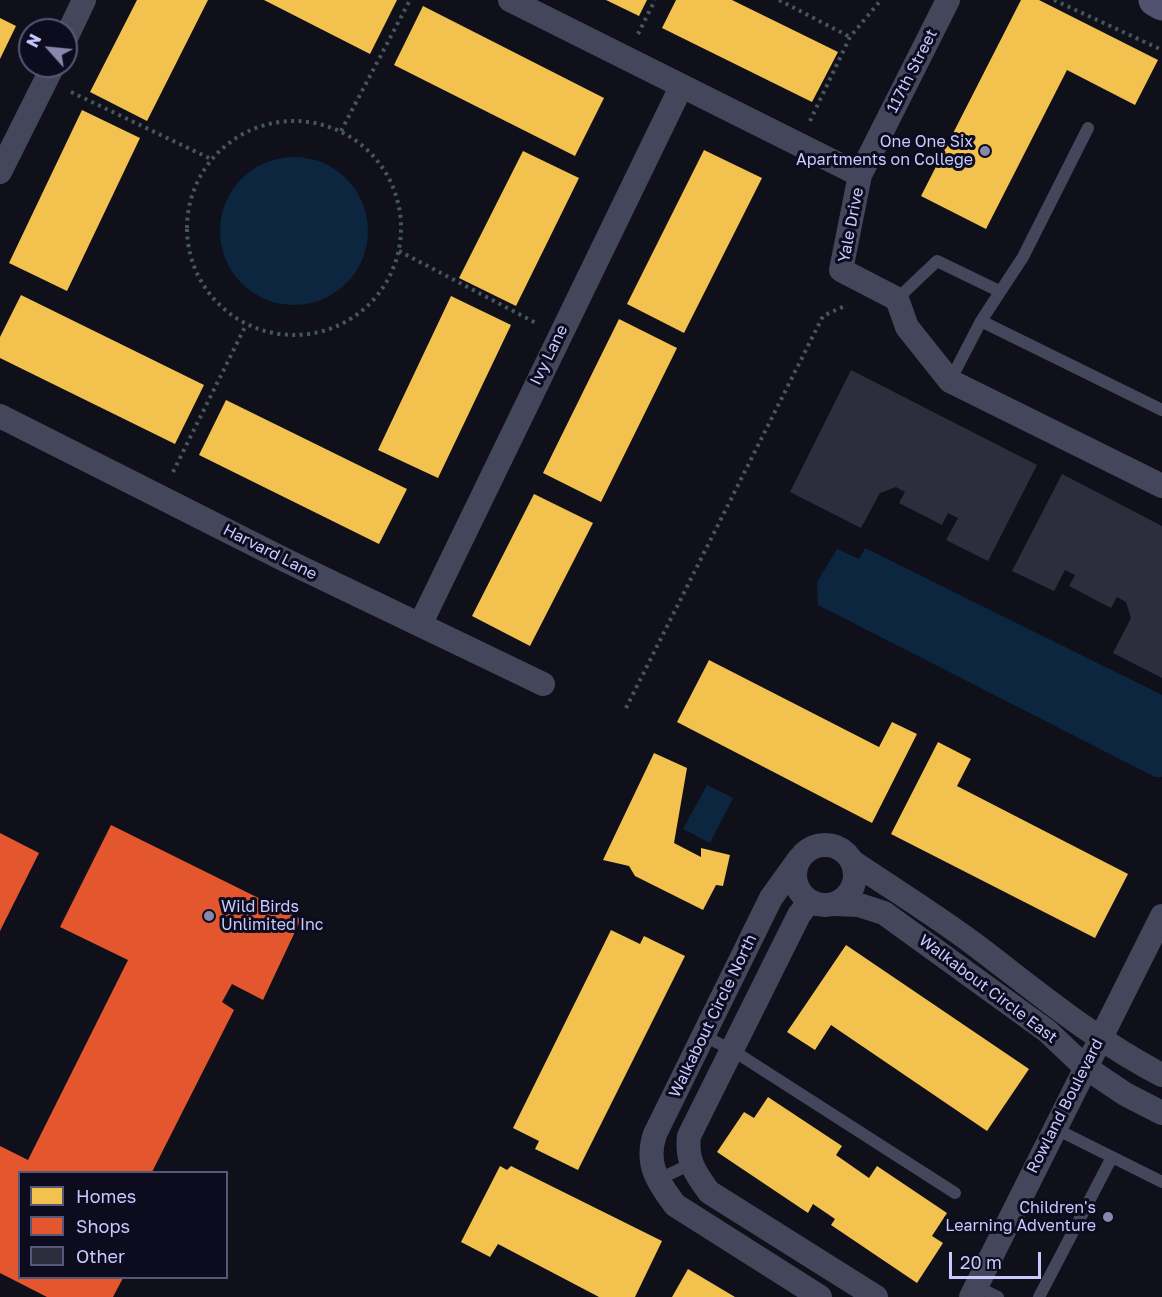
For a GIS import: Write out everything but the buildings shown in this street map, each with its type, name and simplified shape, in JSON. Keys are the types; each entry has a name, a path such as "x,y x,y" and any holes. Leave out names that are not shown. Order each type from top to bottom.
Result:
{"main road":[{"path":"1155,0 1162,4"}],"street":[{"path":"75,18 84,0"},
{"name":"Yale Drive","path":"510,0 860,175 841,270 897,299"},
{"name":"117th Street","path":"860,175 948,0"},
{"path":"0,172 46,78"},
{"name":"Ivy Lane","path":"420,625 681,87"},
{"path":"897,299 907,327 950,381 1162,486"},
{"name":"Harvard Lane","path":"0,416 285,560 543,684"},
{"path":"822,844 840,848 853,862 855,882 844,899 835,904 817,905 809,902 797,887 795,878 799,859 813,847 822,844"},
{"name":"Walkabout Circle North","path":"799,859 771,898 649,1151 659,1179 675,1205 820,1297"},
{"name":"Walkabout Circle East","path":"853,862 943,922 1101,1038 1135,1061 1162,1075"},
{"name":"Walkabout Circle North","path":"691,1164 687,1154 689,1136 799,915 809,902"},
{"name":"Walkabout Circle East","path":"835,904 859,905 893,919 1047,1031 1085,1067 1125,1094 1162,1113"},
{"name":"Rowland Boulevard","path":"973,1291 1162,916"},
{"path":"691,1164 709,1192 876,1297"}],"lane":[{"path":"950,381 981,321 1023,257 1088,128"},
{"path":"897,299 938,261 999,291"},
{"path":"981,321 1162,410"},
{"path":"704,1036 732,1050 955,1193"},
{"path":"1054,1128 1162,1182"},
{"path":"1039,1297 1112,1157"},
{"path":"659,1179 691,1164"},
{"path":"973,1291 998,1297"}],"path":[{"path":"341,131 410,0"},
{"path":"635,40 655,0"},
{"path":"779,0 850,37"},
{"path":"807,127 850,37 881,0"},
{"path":"1054,0 1162,50"},
{"path":"62,88 211,159"},
{"path":"286,121 305,122 341,131 365,147 384,168 392,185 401,222 399,250 387,281 367,307 341,325 310,335 277,334 246,325 220,307 200,281 188,251 186,218 195,187 211,159 232,140 258,126 286,121"},
{"path":"399,250 540,325"},
{"path":"626,708 823,316 847,306 852,297"},
{"path":"170,478 246,325"}],"water":[{"path":"294,157 322,163 346,179 362,203 368,231 362,259 346,283 322,299 294,305 266,299 242,283 226,259 220,231 226,203 242,179 266,163"},
{"path":"865,548 1162,695 1162,777 1155,777 818,605 817,582 837,549 859,559"},
{"path":"707,785 733,798 710,843 683,829"}],"place":[{"name":"One One Six Apartments on College","path":"985,151"},
{"name":"Wild Birds Unlimited Inc","path":"209,916"},
{"name":"Children's Learning Adventure","path":"1108,1217"}]}
